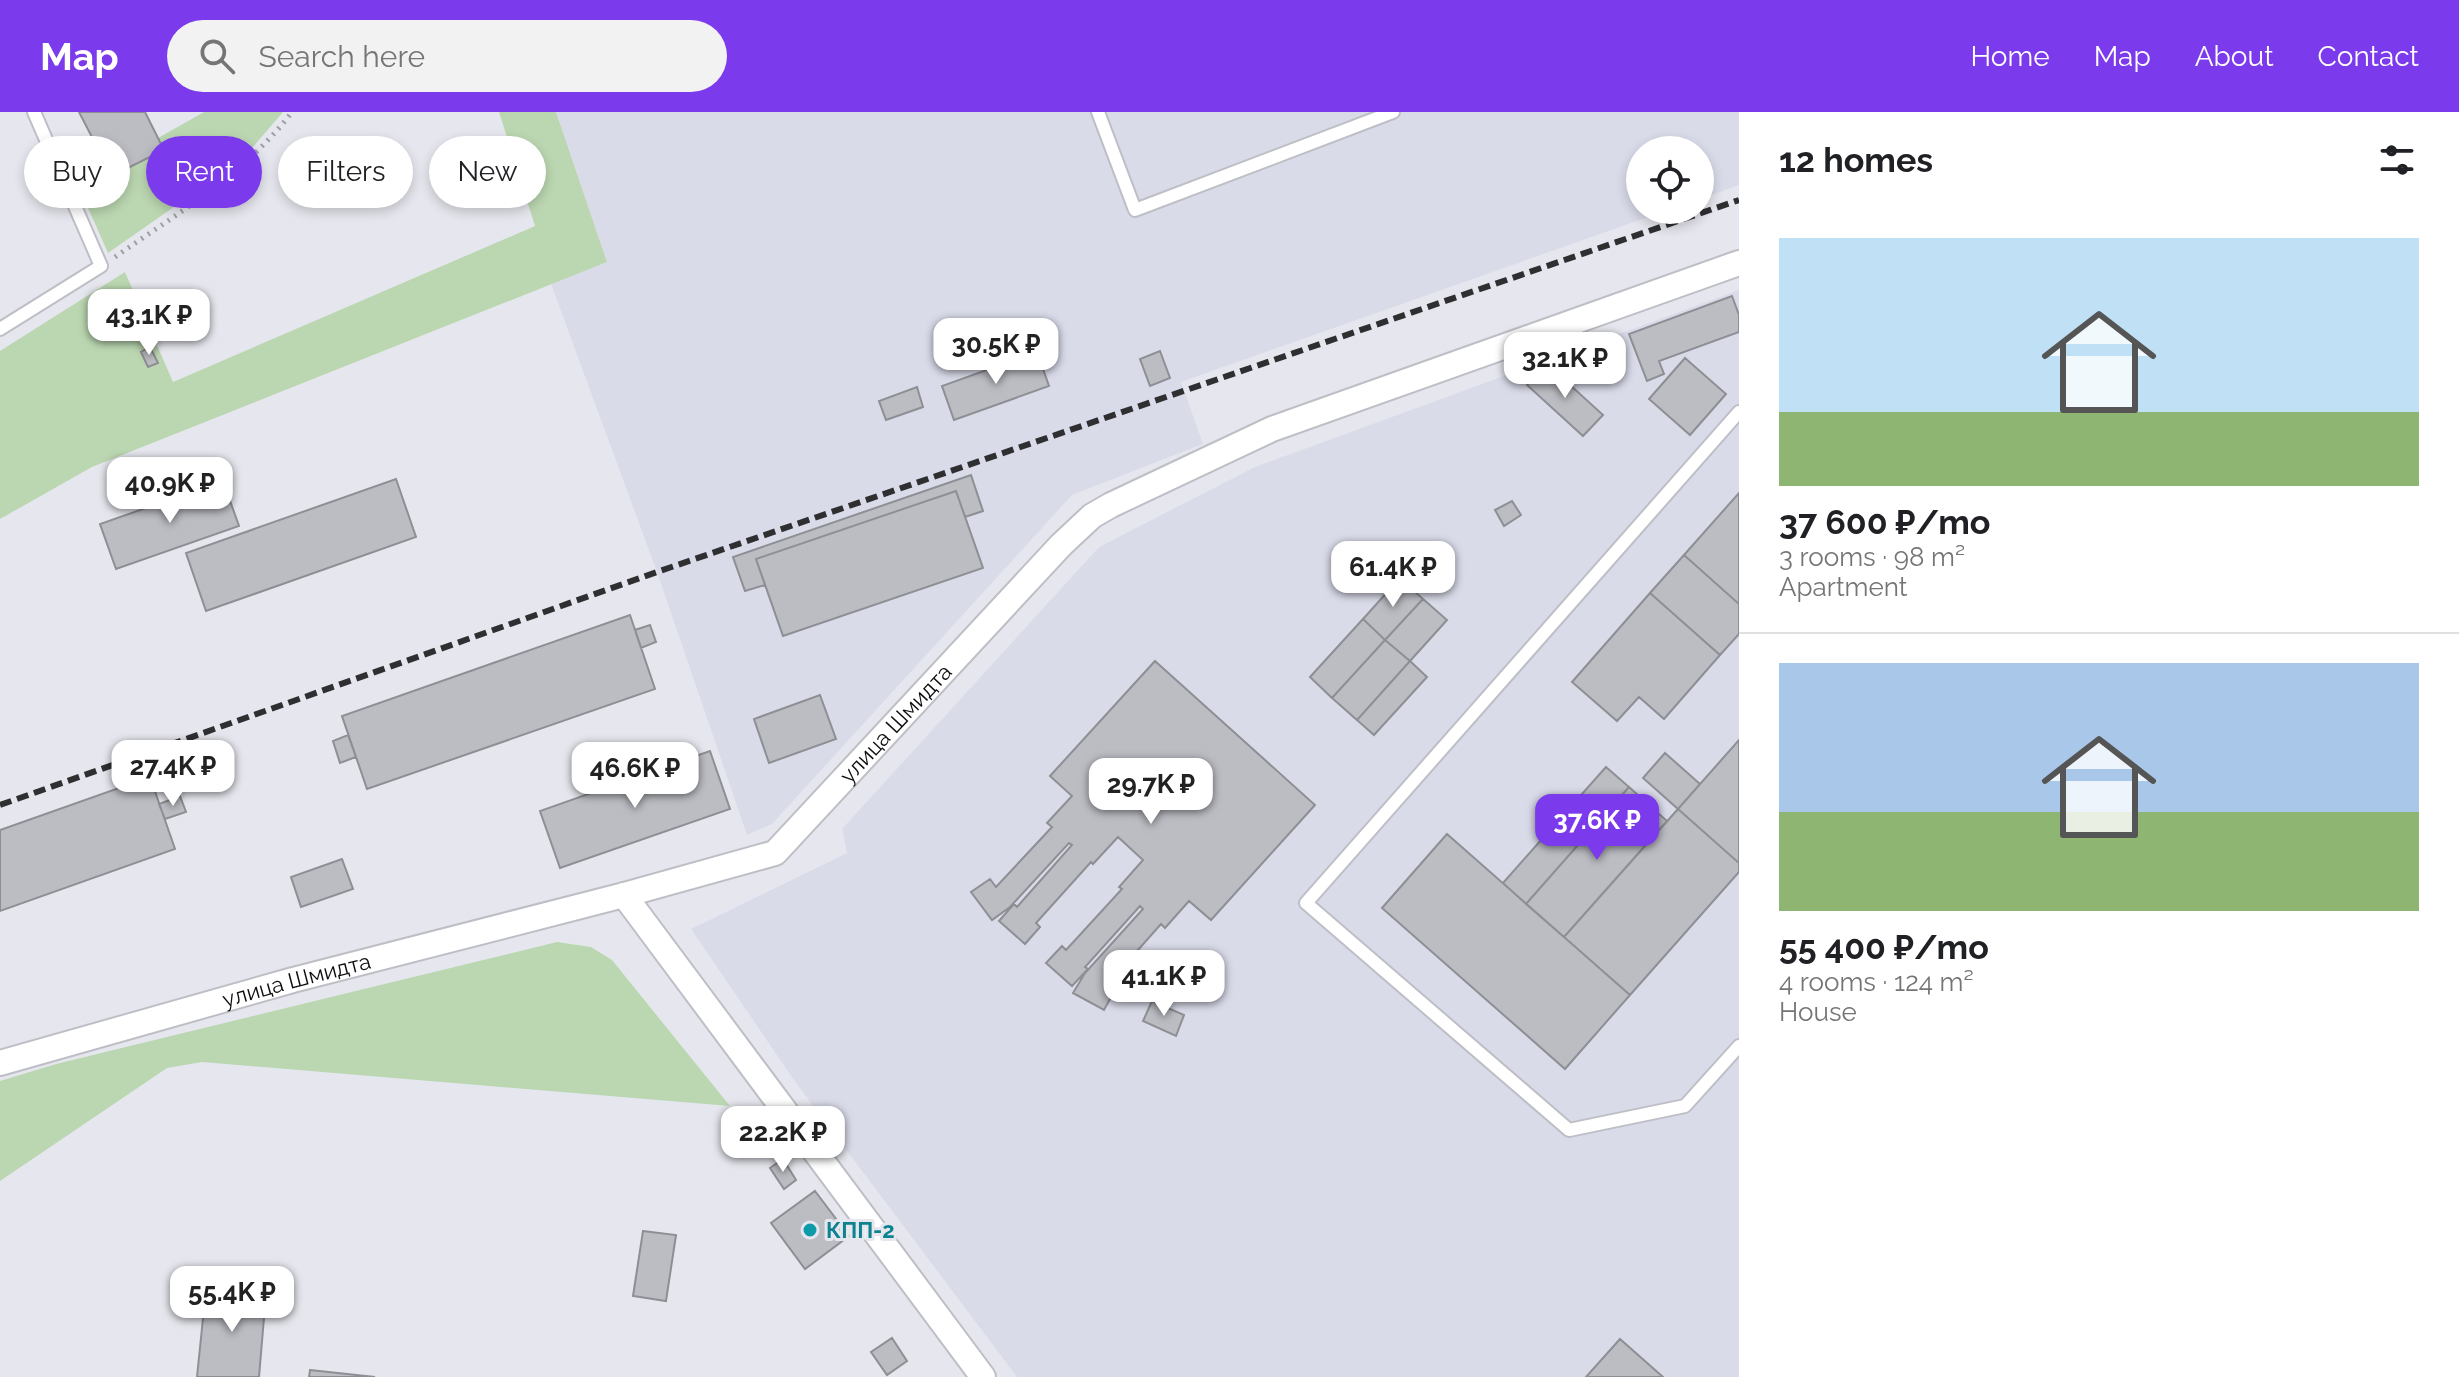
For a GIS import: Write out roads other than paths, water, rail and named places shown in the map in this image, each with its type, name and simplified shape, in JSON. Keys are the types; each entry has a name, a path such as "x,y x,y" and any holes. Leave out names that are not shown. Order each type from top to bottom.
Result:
{"street":[{"name":"улица Шмидта","path":"0,1063 293,980 775,853 1061,545 1092,516 1272,429 1739,263"},
{"path":"624,895 983,1377"}],"lane":[{"path":"0,329 101,266 34,112"},
{"path":"1098,112 1135,210 1393,112"},
{"path":"1739,412 1306,903 1569,1130 1685,1106 1739,1046"}],"railway":[{"path":"0,805 657,572 1739,200"}],"place":[{"name":"КПП-2","path":"810,1230"}]}
